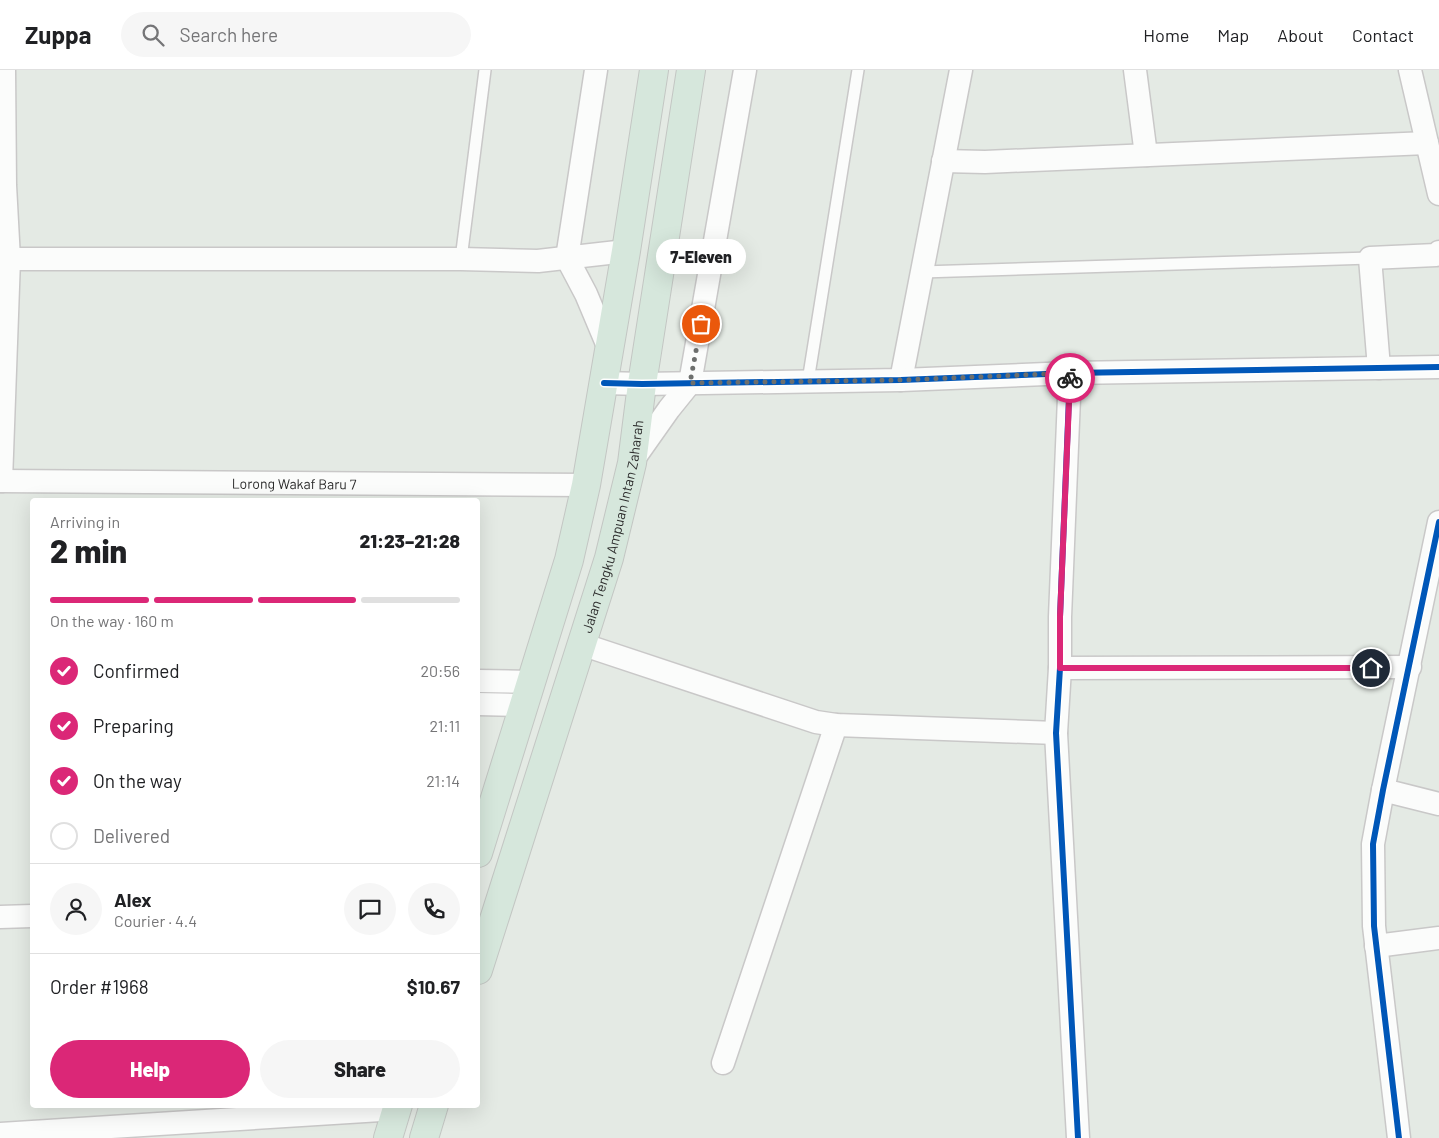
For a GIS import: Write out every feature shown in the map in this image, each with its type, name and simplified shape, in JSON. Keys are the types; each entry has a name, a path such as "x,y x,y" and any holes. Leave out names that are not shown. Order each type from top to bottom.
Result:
{"main road":[{"path":"480,847 569,560 586,485 610,352 654,70"},
{"name":"Jalan Tengku Ampuan Intan Zaharah","path":"480,964 609,558 632,460 691,70"},
{"path":"388,1138 397,1108"},
{"path":"424,1138 433,1108"}],"street":[{"path":"0,481 9,259 2,185 4,70"},
{"path":"596,70 567,258 586,294 610,352"},
{"path":"632,460 690,383 745,70"},
{"path":"901,380 961,70"},
{"path":"1135,70 1146,155"},
{"path":"1410,70 1439,194"},
{"path":"943,161 985,162 1427,143"},
{"path":"9,259 461,259 538,261 626,251"},
{"path":"1379,368 1370,258 1436,255 1439,252"},
{"path":"604,383 901,380 1070,373 1439,367"},
{"path":"1070,373 1056,733 1078,1138"},
{"name":"Lorong Wakaf Baru 7","path":"0,481 586,485"},
{"path":"1399,1138 1374,926 1374,844 1383,790 1439,522"},
{"path":"582,644 798,717 836,725 1056,733"},
{"path":"1060,668 1410,667"},
{"path":"480,681 528,693"},
{"path":"480,704 528,693"},
{"path":"723,1063 836,725"},
{"path":"1383,790 1439,804"},
{"path":"0,917 30,916"},
{"path":"1376,946 1439,938"},
{"path":"0,1134 382,1108"}],"lane":[{"path":"461,259 486,70"},
{"path":"808,381 858,70"},
{"path":"922,272 1370,258"}],"cycle path":[{"path":"604,383 901,380 1070,373 1439,367"},
{"path":"1070,373 1056,733 1078,1138"},
{"path":"1399,1138 1374,926 1373,844 1439,522"}],"way so far":[{"path":"701,324 690,383 901,380 1070,373 1070,378"}],"place":[{"name":"7-Eleven","path":"701,324"}],"route":[{"path":"1070,378 1060,617 1060,668 1371,668"}]}
